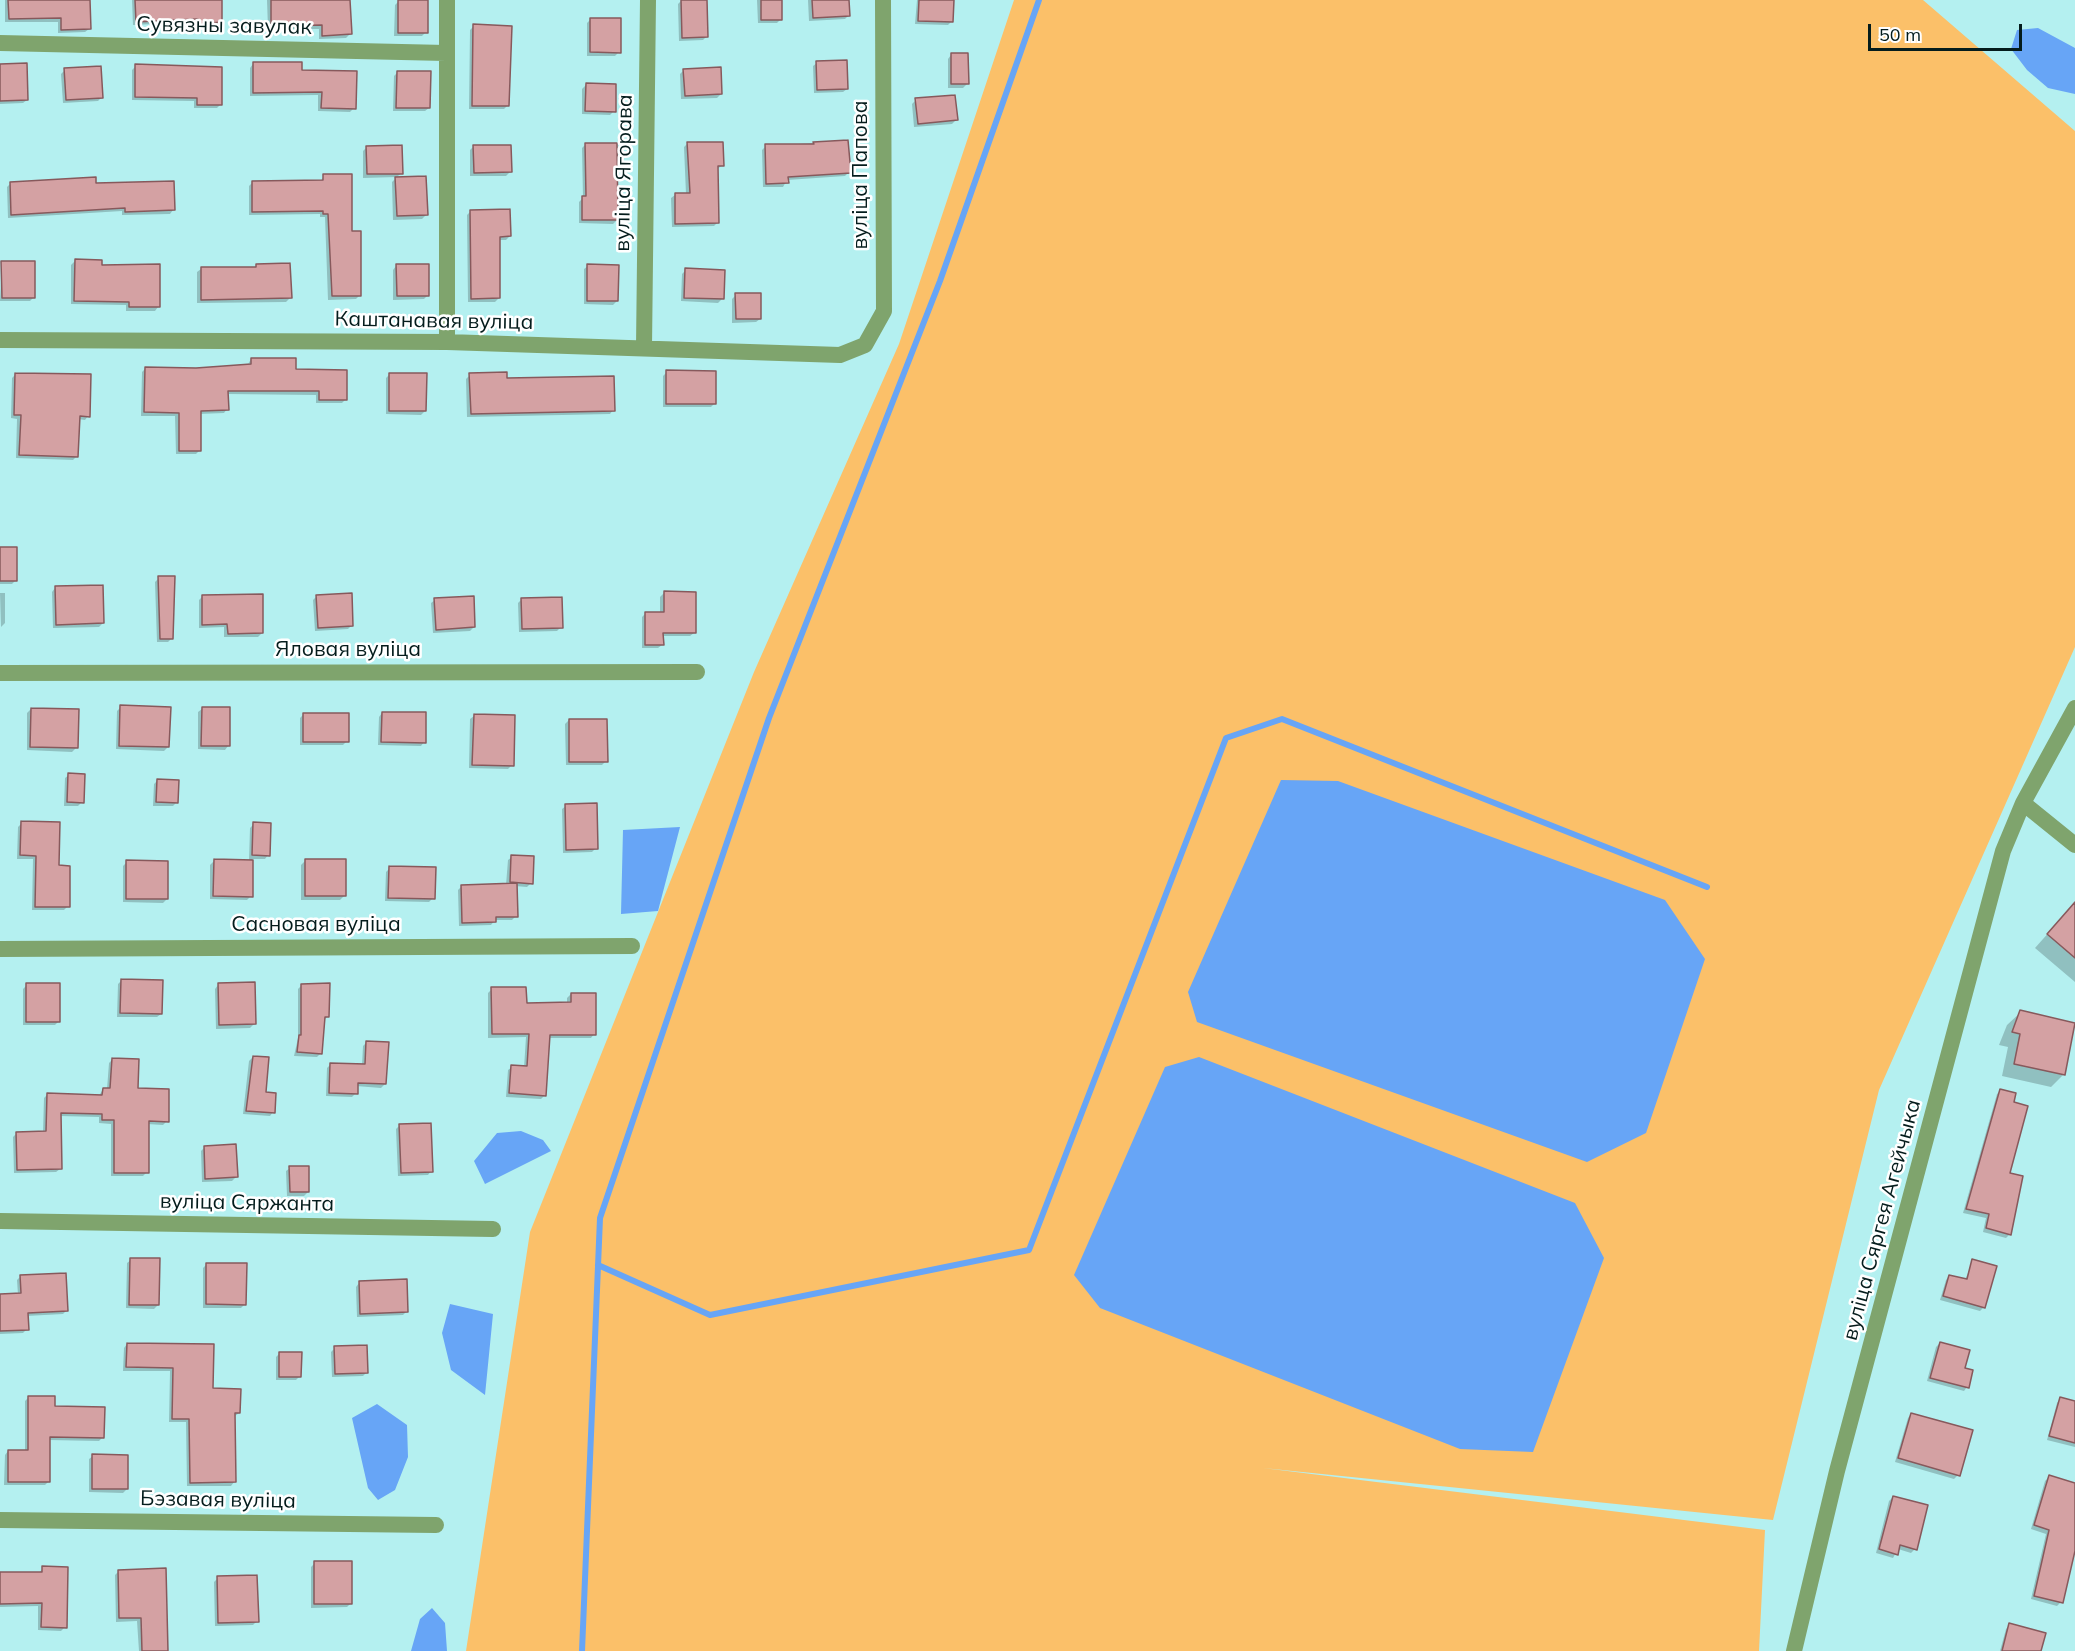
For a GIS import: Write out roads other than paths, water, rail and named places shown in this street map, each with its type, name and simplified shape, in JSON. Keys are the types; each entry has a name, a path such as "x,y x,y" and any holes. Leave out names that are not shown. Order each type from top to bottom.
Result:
{"street":[{"path":"447,0 447,342"},
{"name":"вуліца Ягорава","path":"644,347 648,0"},
{"name":"вуліца Папова","path":"865,345 884,312 883,0"},
{"name":"Сувязны завулак","path":"0,43 446,53"},
{"name":"Каштанавая вуліца","path":"0,340 447,342 840,355 865,345"},
{"name":"Яловая вуліца","path":"0,673 697,672"},
{"name":"вуліца Сяргея Агейчыка","path":"1794,1651 1837,1471 2002,851 2023,803 2075,708"},
{"path":"2023,803 2075,845"},
{"name":"Сасновая вуліца","path":"0,950 632,946"},
{"name":"вуліца Сяржанта","path":"0,1221 493,1229"},
{"name":"Бэзавая вуліца","path":"0,1520 436,1525"}],"water":[{"path":"2038,28 2075,48 2075,94 2048,88 2027,70 2011,49 2017,30"},
{"path":"1281,780 1338,781 1665,900 1705,959 1646,1133 1587,1162 1197,1022 1188,992"},
{"path":"680,827 658,911 621,914 623,830"},
{"path":"1199,1057 1575,1203 1604,1258 1533,1452 1460,1449 1100,1308 1074,1275 1165,1067"},
{"path":"521,1131 543,1140 551,1151 485,1184 474,1161 497,1133"},
{"path":"450,1304 493,1314 485,1395 451,1370 442,1333"},
{"path":"377,1404 407,1425 408,1457 395,1490 378,1500 368,1488 352,1418"},
{"path":"432,1608 445,1623 447,1651 411,1651 420,1619"}],"waterway":[{"path":"582,1651 600,1218 769,718 940,281 1039,0"},
{"path":"598,1265 710,1315 1029,1250 1226,738 1282,719 1707,887"}]}
